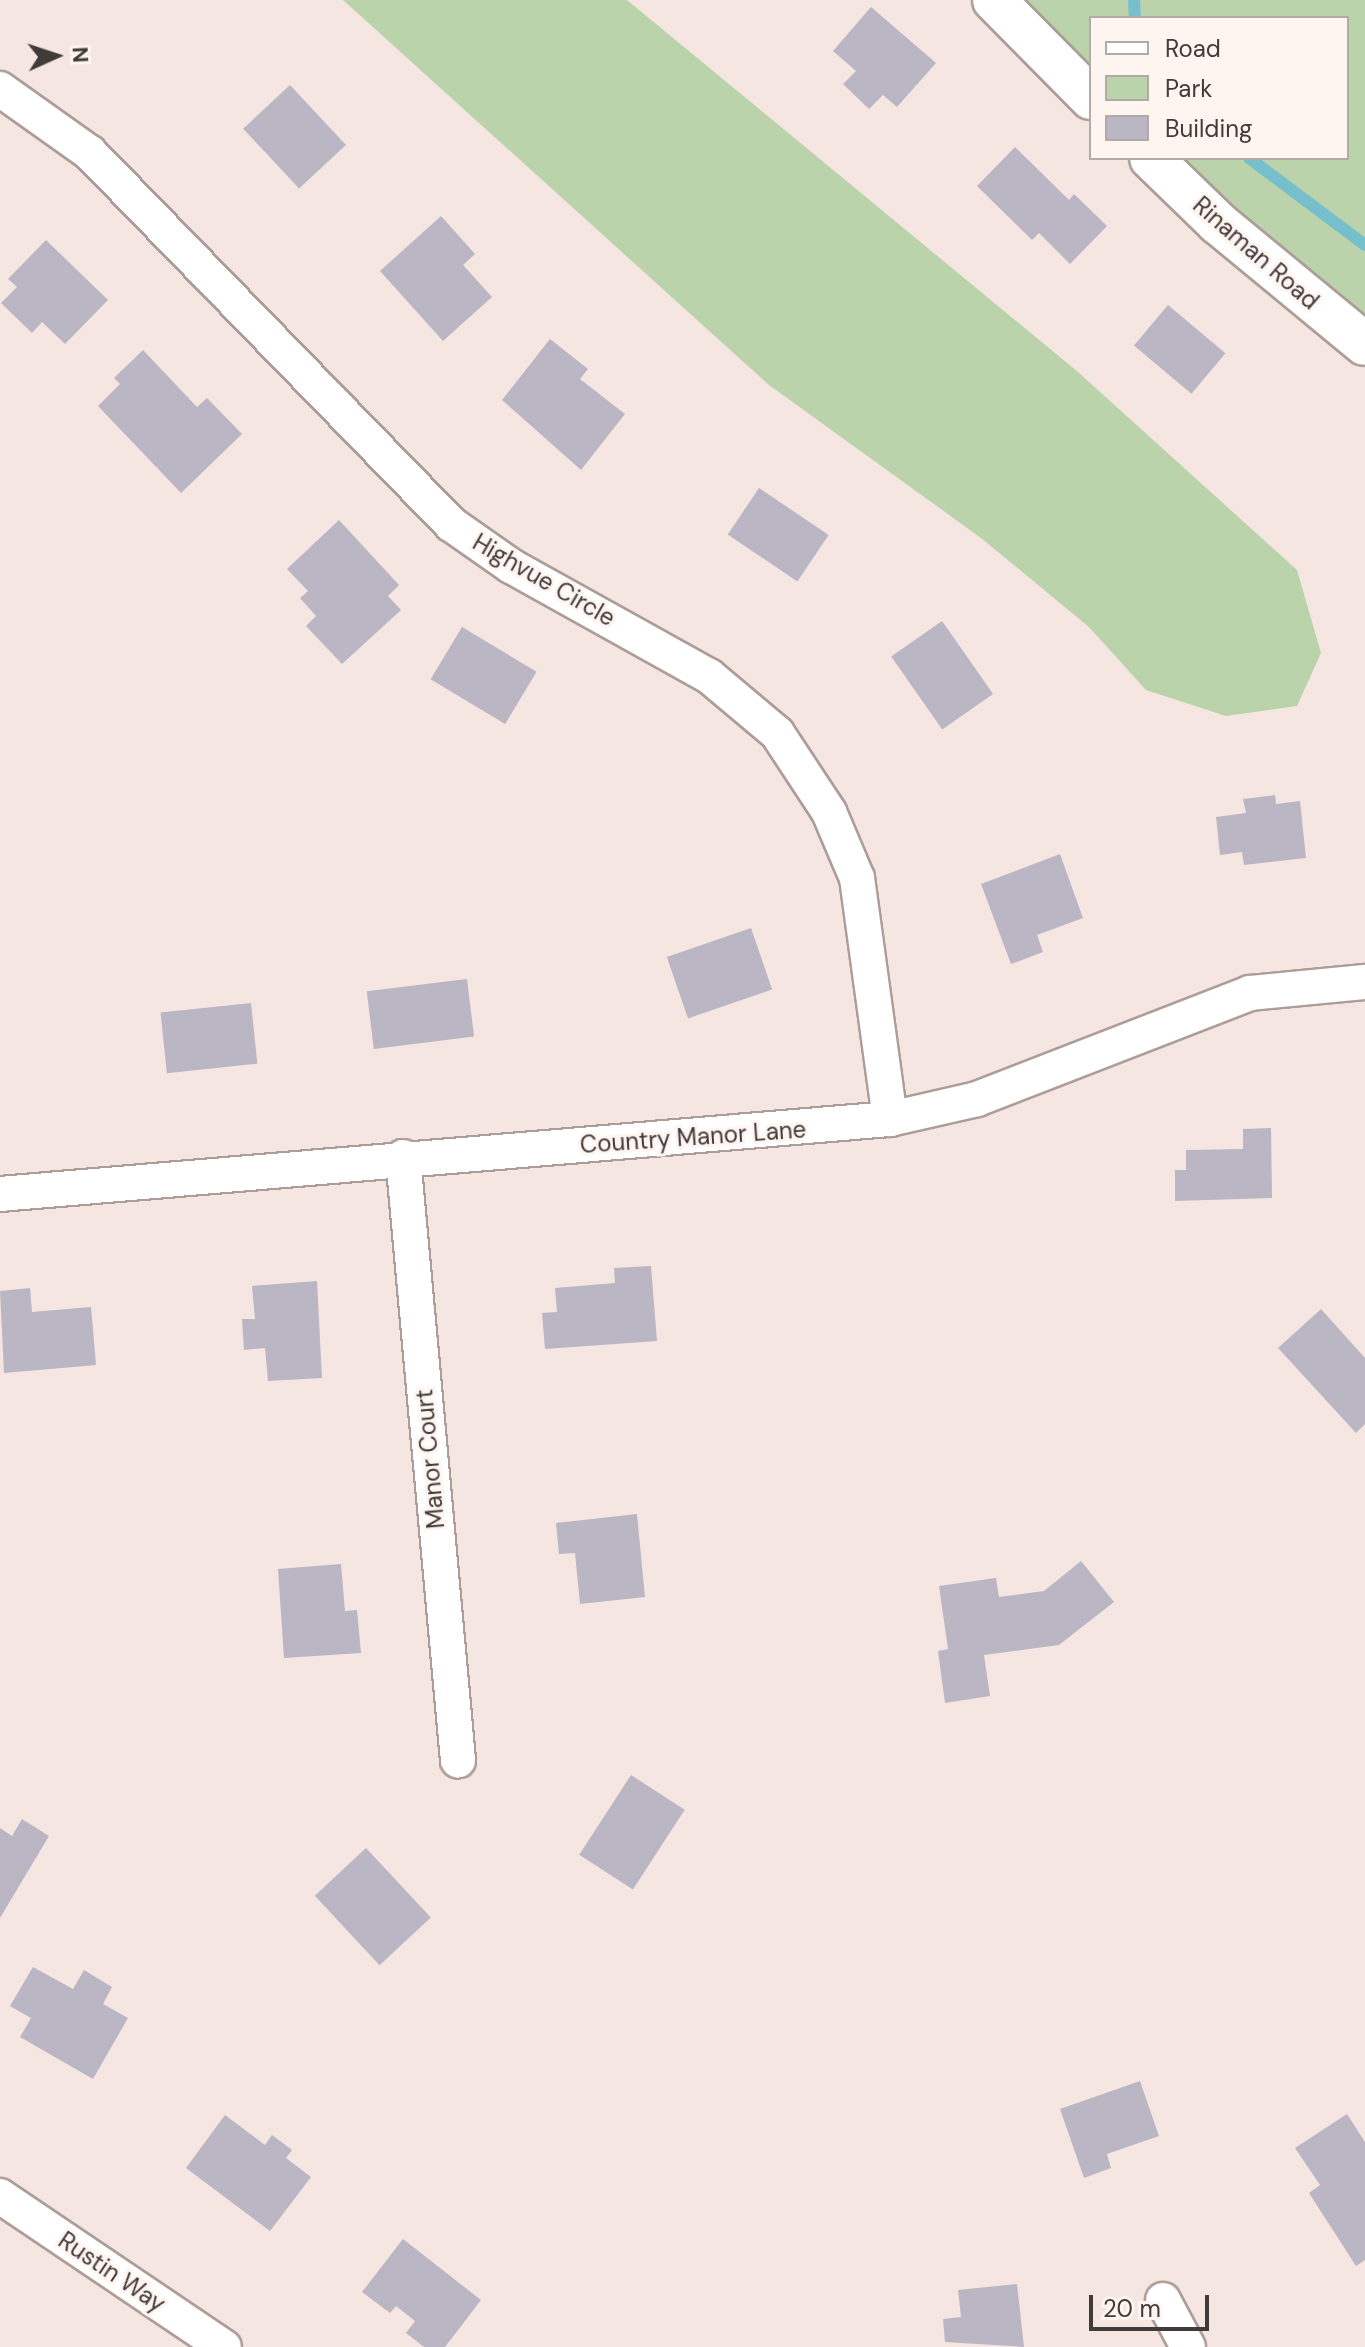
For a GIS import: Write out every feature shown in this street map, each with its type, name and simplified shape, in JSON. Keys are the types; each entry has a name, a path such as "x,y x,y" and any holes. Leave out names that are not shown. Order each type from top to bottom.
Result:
{"street":[{"path":"994,0 1089,96"},
{"name":"Highvue Circle","path":"0,89 90,153 451,524 511,566 709,676 777,733 829,812 857,878 890,1119"},
{"name":"Rinaman Road","path":"1153,160 1218,223 1365,344"},
{"name":"Country Manor Lane","path":"0,1194 403,1157 890,1119 977,1099 1250,993 1365,982"},
{"name":"Manor Court","path":"403,1157 458,1760"},
{"name":"Rustin Way","path":"0,2196 224,2347"},
{"path":"1163,2300 1188,2347"}],"green space":[{"path":"343,0 627,0 1078,372 1297,570 1321,653 1297,706 1226,716 1146,690 1089,627 981,538 769,385"},
{"path":"994,0 1365,0 1365,344 1153,160 1349,160 1349,16 1089,16 1089,96"}],"building":[{"path":"871,7 936,63 897,107 883,95 869,109 843,84 856,71 833,51"},
{"path":"290,85 346,145 299,189 243,129"},
{"path":"1015,147 1069,200 1074,194 1107,226 1070,264 1039,233 1032,240 977,186"},
{"path":"441,216 475,254 463,265 492,297 443,341 380,271"},
{"path":"46,240 108,300 65,344 42,322 32,333 1,303 17,287 8,279"},
{"path":"1168,305 1225,353 1191,394 1134,346"},
{"path":"550,339 588,369 580,379 625,414 581,470 502,400"},
{"path":"143,350 197,407 207,398 242,434 181,493 98,406 120,384 114,378"},
{"path":"759,488 829,535 797,581 728,534"},
{"path":"339,520 399,585 388,596 401,610 342,664 306,626 316,616 300,598 308,591 287,569"},
{"path":"942,621 993,694 942,729 891,657"},
{"path":"462,627 537,672 505,724 431,679"},
{"path":"1275,795 1276,804 1300,801 1306,858 1244,865 1242,852 1220,855 1216,817 1246,813 1243,799"},
{"path":"1060,854 1083,918 1037,935 1043,952 1011,964 981,884"},
{"path":"751,928 772,989 688,1018 667,957"},
{"path":"467,979 474,1037 374,1049 367,991"},
{"path":"251,1003 257,1064 167,1073 160,1013"},
{"path":"1271,1128 1272,1198 1175,1201 1175,1170 1186,1170 1186,1150 1243,1149 1243,1129"},
{"path":"651,1266 657,1341 545,1349 542,1313 557,1312 555,1288 615,1283 614,1268"},
{"path":"317,1281 322,1378 268,1381 265,1348 244,1350 242,1319 255,1319 252,1286"},
{"path":"30,1288 32,1312 91,1307 96,1365 4,1373 0,1291"},
{"path":"1321,1309 1365,1358 1365,1424 1356,1433 1278,1348"},
{"path":"637,1514 645,1597 580,1604 575,1553 559,1554 556,1523"},
{"path":"1081,1561 1114,1602 1059,1645 984,1655 990,1696 945,1703 938,1651 948,1649 939,1586 996,1578 999,1597 1044,1591"},
{"path":"341,1564 345,1611 357,1610 361,1653 284,1658 278,1569"},
{"path":"631,1775 685,1810 633,1890 579,1855"},
{"path":"22,1819 49,1836 0,1918 0,1828 12,1836"},
{"path":"366,1848 431,1917 380,1965 315,1896"},
{"path":"33,1967 73,1989 84,1970 112,1987 103,2004 128,2018 93,2079 20,2037 31,2018 10,2006"},
{"path":"1140,2081 1159,2136 1107,2154 1111,2168 1084,2178 1060,2109"},
{"path":"1347,2114 1365,2142 1365,2260 1356,2266 1309,2193 1320,2185 1295,2148"},
{"path":"225,2115 265,2145 272,2135 292,2150 286,2158 311,2177 270,2231 186,2168"},
{"path":"403,2239 481,2300 445,2347 424,2347 406,2333 415,2321 396,2306 390,2313 362,2292"},
{"path":"1017,2284 1024,2347 945,2342 943,2319 961,2317 958,2290"}],"waterway":[{"path":"1134,0 1135,16"},
{"path":"1252,160 1365,245"}]}
